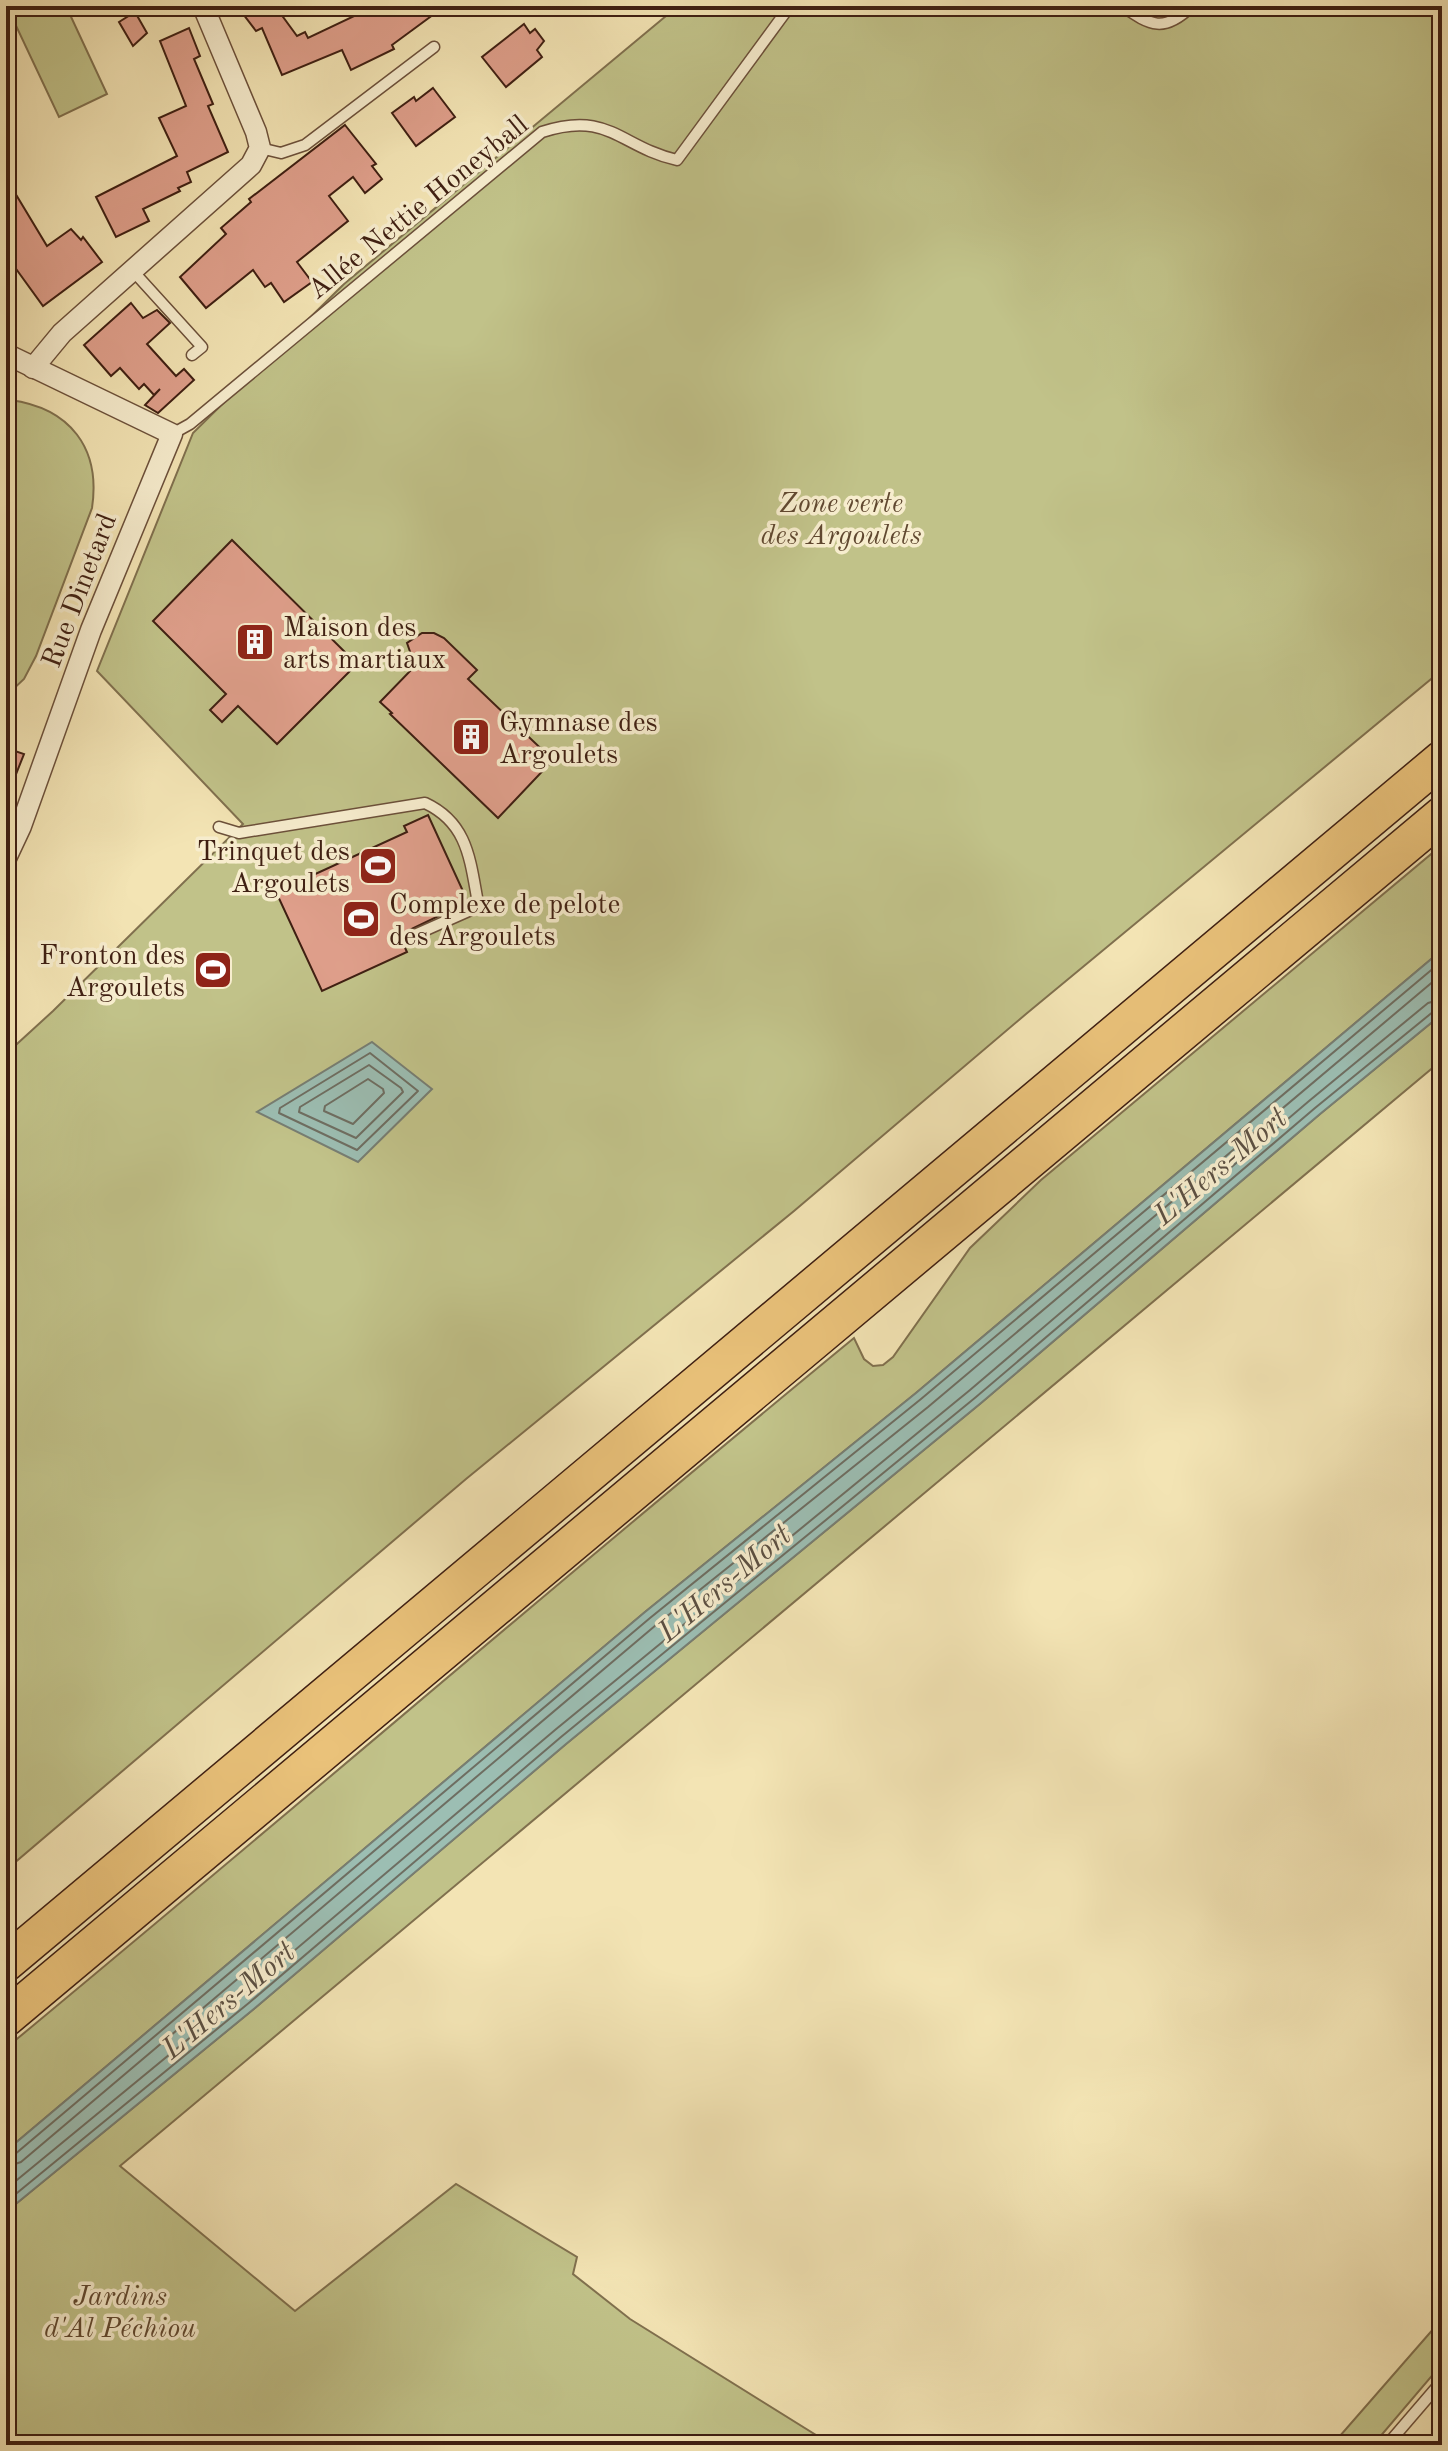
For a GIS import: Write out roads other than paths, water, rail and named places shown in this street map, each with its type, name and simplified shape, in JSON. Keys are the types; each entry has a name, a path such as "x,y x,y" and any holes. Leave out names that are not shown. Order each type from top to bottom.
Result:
{"highway":[{"path":"6,1963 1442,759"},
{"path":"6,2018 1442,815"}],"street":[{"path":"33,368 62,333 251,165 260,148 203,6"},
{"path":"6,354 172,434"},
{"name":"Rue Dinetard","path":"6,858 21,826 107,589 172,434"}],"lane":[{"name":"Allée Nettie Honeyball","path":"172,434 190,424 542,132 583,123 617,132 648,150 677,160 790,6"},
{"path":"1122,6 1144,22 1161,25 1177,20 1192,6"},
{"path":"260,148 281,153 305,145 434,47"},
{"path":"133,271 202,347 192,355"},
{"path":"219,827 239,833 425,803 441,811 462,835 478,903 471,910 410,937"},
{"path":"1387,2445 1442,2381"}],"water":[{"name":"L'Hers-Mort","path":"1442,950 1442,1014 981,1403 566,1744 255,2008 6,2212 6,2151 645,1612 916,1393"},
{"path":"372,1042 432,1089 358,1162 257,1112"}],"place":[{"name":"Maison des arts martiaux","path":"255,642"},
{"name":"Gymnase des Argoulets","path":"471,737"},
{"name":"Trinquet des Argoulets","path":"378,866"},
{"name":"Complexe de pelote des Argoulets","path":"361,919"},
{"name":"Fronton des Argoulets","path":"213,970"}],"park label":[{"name":"Zone verte des Argoulets","path":"841,518"},
{"name":"Jardins d'Al Péchiou","path":"120,2311"}]}
